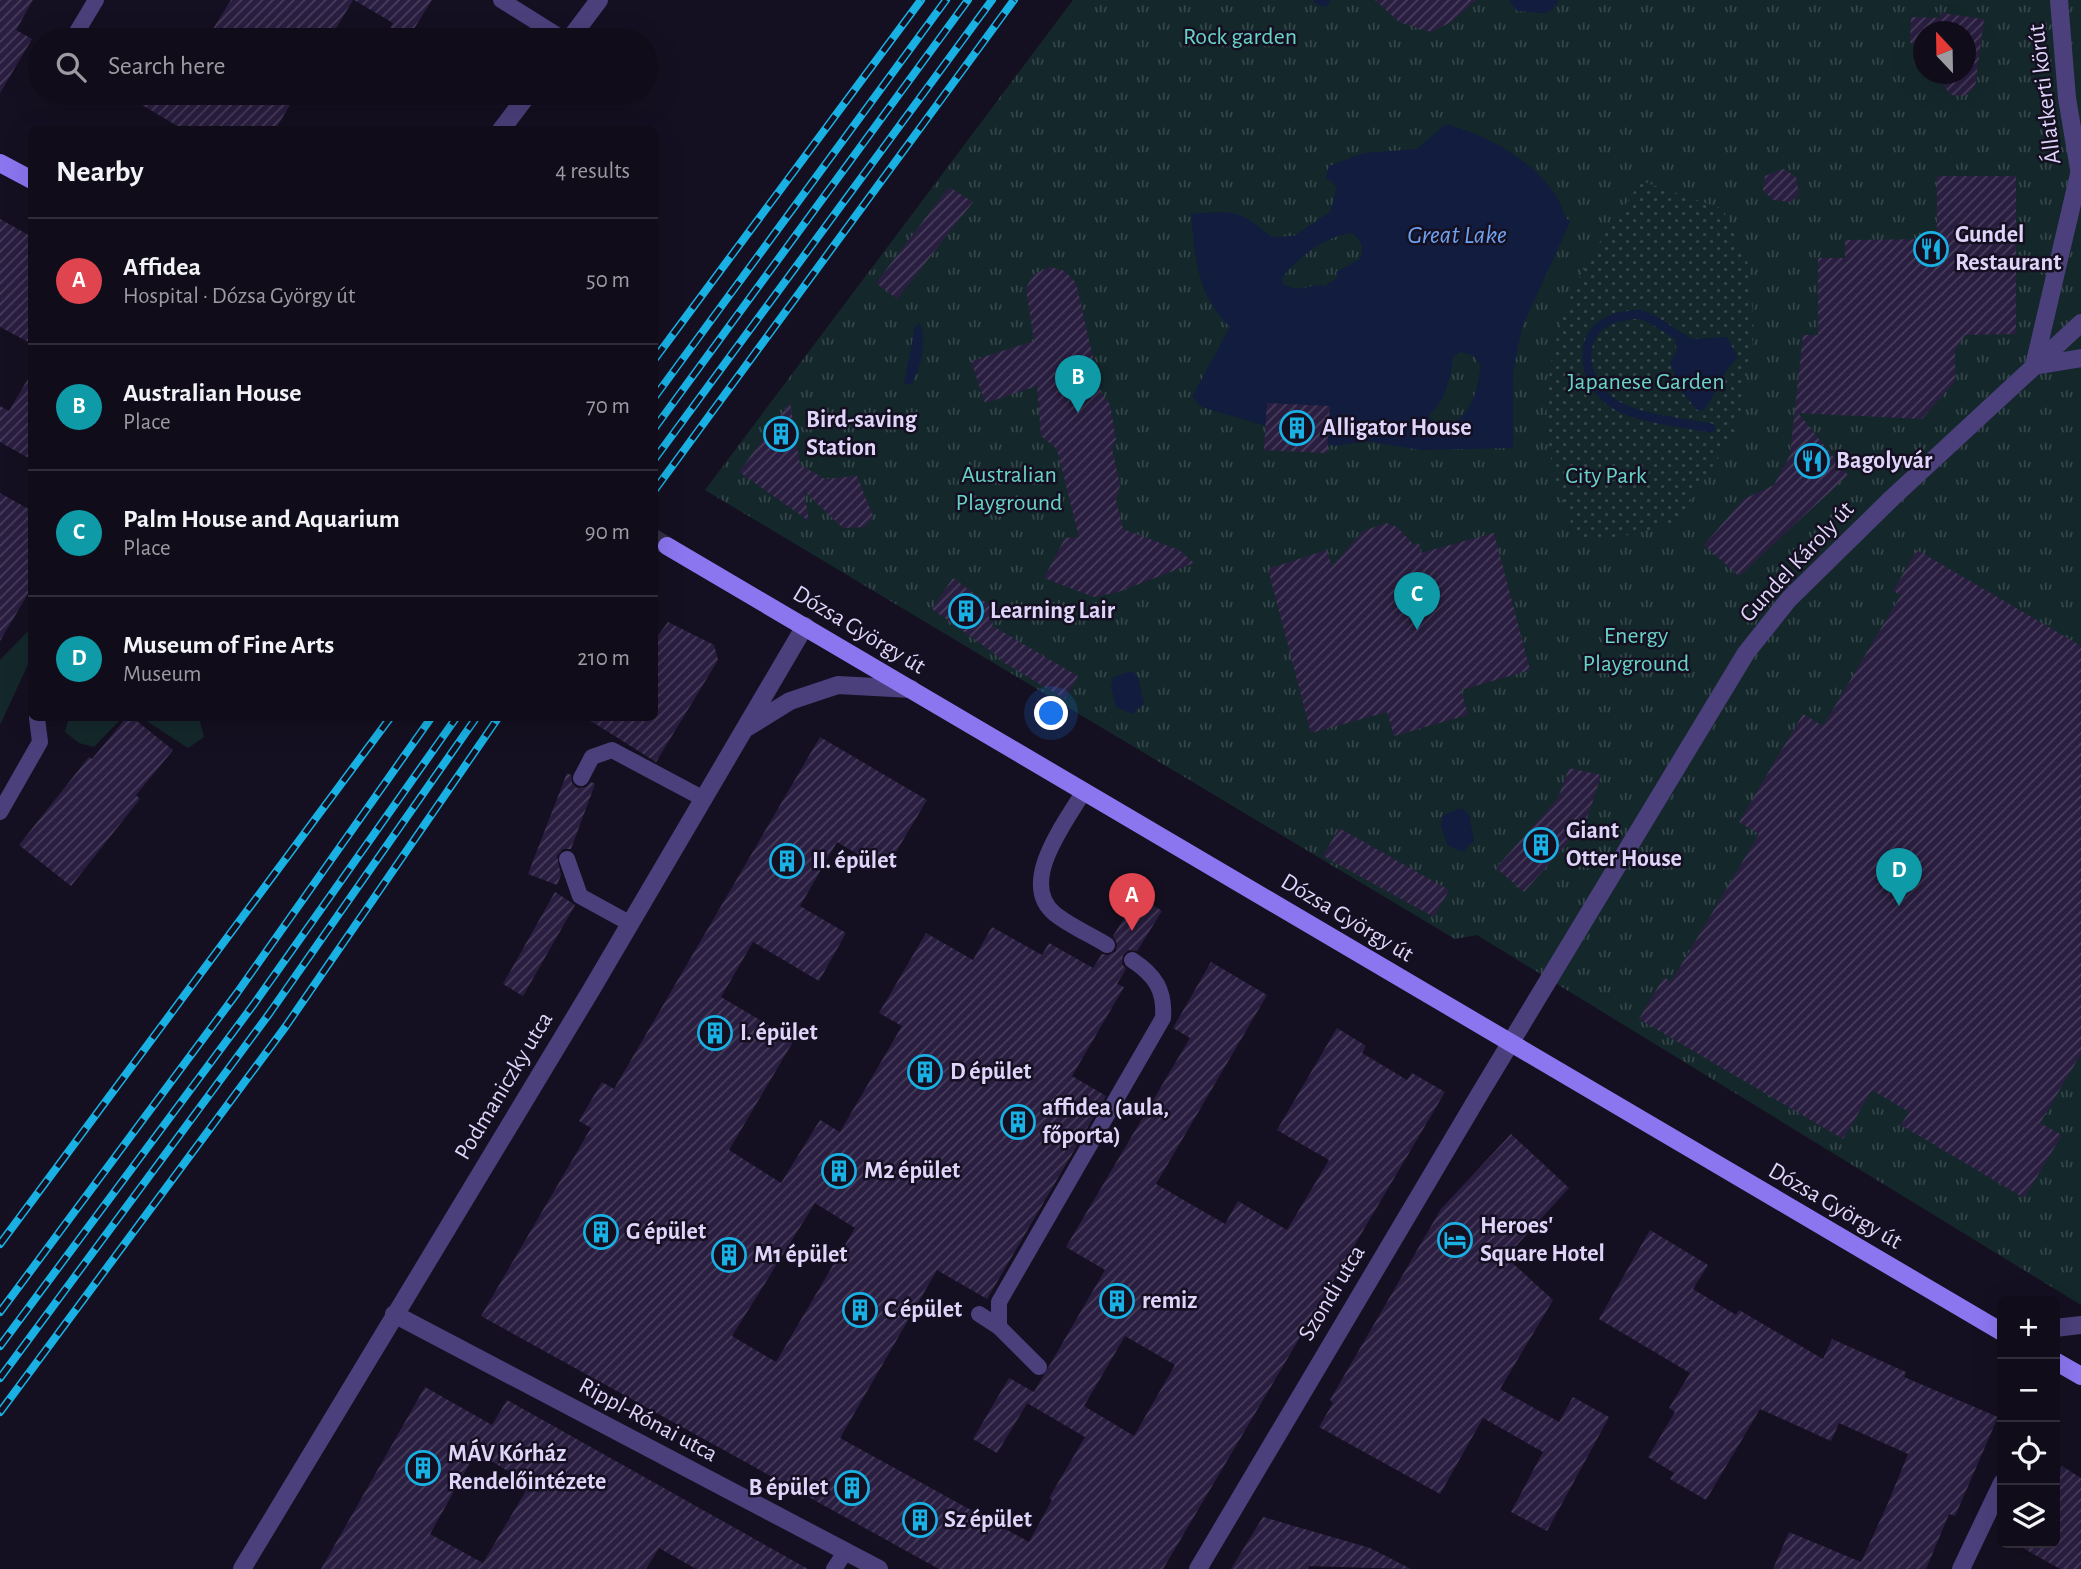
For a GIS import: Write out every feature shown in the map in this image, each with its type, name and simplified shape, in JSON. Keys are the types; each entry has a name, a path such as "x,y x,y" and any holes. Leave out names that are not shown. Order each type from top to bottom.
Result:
{"main road":[{"path":"0,163 28,178"},
{"name":"Dózsa György út","path":"667,546 1997,1329"},
{"path":"2060,1368 2081,1376"}],"street":[{"path":"576,28 598,0"},
{"name":"Állatkerti körút","path":"2059,0 2067,98 2080,177"},
{"path":"504,126 520,105"},
{"path":"2080,177 2034,366 2081,358"},
{"name":"Gundel Károly út","path":"1511,1044 1746,653 1798,590 1892,498 2081,323"},
{"name":"Podmaniczky utca","path":"242,1569 631,924 805,626"},
{"path":"745,729 790,701 838,685 911,689"},
{"name":"Szondi utca","path":"1198,1569 1511,1044"},
{"name":"Rippl-Rónai utca","path":"394,1314 879,1569"},
{"path":"2060,1327 2081,1325"},
{"path":"1961,1569 2001,1485"}],"lane":[{"path":"79,28 96,0"},
{"path":"501,0 547,28"},
{"path":"0,812 40,742 37,721"},
{"path":"581,778 592,757 612,750 704,799"},
{"path":"1084,791 1042,867 1040,883 1043,899 1054,913 1107,944"},
{"path":"567,859 580,896 631,924"},
{"path":"999,1327 999,1302 1163,1018 1164,1002 1158,983 1151,972 1132,960"},
{"path":"979,1314 999,1327 1039,1367"},
{"path":"834,1569 846,1551"}],"green space":[{"name":"City Park","path":"1073,0 2081,0 2081,1305 1477,935 1455,939 705,490"},
{"name":"Japanese Garden","path":"1641,181 1723,209 1749,266 1754,335 1737,429 1676,523 1624,536 1580,541 1565,508 1555,476 1549,444 1549,379 1564,313 1584,267"},
{"path":"28,631 28,664 0,725 0,660"},
{"path":"68,721 119,721 94,747 79,743 65,732"},
{"path":"147,721 200,721 204,737 188,748"}],"water":[{"path":"1509,0 1559,0 1552,10 1544,13 1517,11"},
{"name":"Great Lake","path":"1446,124 1492,142 1520,159 1545,181 1558,198 1570,222 1522,327 1513,372 1513,448 1420,450 1367,441 1334,446 1202,407 1192,397 1230,327 1210,301 1204,288 1197,261 1191,214 1234,214 1251,221 1271,237 1294,236 1330,212 1337,187 1326,177 1329,166 1364,153 1417,149","holes":["1352,233 1362,244 1362,255 1360,259 1336,272 1338,277 1325,286 1296,288 1283,284 1282,278 1304,255 1332,238","1460,352 1473,355 1481,366 1472,402 1463,416 1447,427 1430,420 1429,414 1443,396 1453,357"]},
{"path":"920,323 923,346 920,362 912,384 904,384 915,327"},
{"path":"1683,333 1692,339 1727,337 1738,358 1727,370 1702,411 1697,410 1672,380 1675,374 1670,363 1677,351 1675,342"},
{"path":"1132,671 1138,677 1144,704 1132,714 1116,707 1111,687 1113,677"},
{"path":"1462,808 1469,815 1474,841 1462,852 1447,845 1441,825 1443,815"}],"building":[{"path":"0,0 33,0 16,30 28,37 28,46 0,93"},
{"path":"231,0 353,0 336,28 214,28"},
{"path":"354,0 432,0 414,28 390,28 393,23"},
{"path":"1375,0 1476,0 1453,21 1431,32 1399,22"},
{"path":"1940,13 1984,19 1976,79 1976,21 1913,21 1913,43 1910,43 1911,17 1940,18"},
{"path":"1944,84 1975,84 1965,96 1951,95"},
{"path":"142,105 290,105 277,126 177,126"},
{"path":"1784,169 1796,177 1799,194 1791,202 1773,200 1763,190 1765,176"},
{"path":"1937,176 2016,176 2016,334 1965,335 1955,350 1955,381 1922,419 1798,413 1848,475 1739,576 1704,545 1744,499 1774,485 1790,455 1803,335 1818,335 1818,258 1845,258 1845,240 1937,239"},
{"path":"949,187 973,202 897,299 876,283"},
{"path":"0,219 28,235 28,342 0,327"},
{"path":"1050,267 1065,271 1076,283 1101,393 1110,404 1116,440 1112,449 1120,485 1116,500 1123,529 1179,550 1194,563 1118,592 1094,597 1044,578 1065,538 1079,537 1057,449 1041,436 1037,386 985,403 971,361 1034,341 1026,288 1034,274"},
{"path":"28,379 28,458 0,442 0,406 9,411"},
{"name":"Bird-saving Station","path":"790,402 800,465 825,479 857,476 873,516 865,527 843,528 804,491 809,521 739,472"},
{"name":"Alligator House","path":"1267,403 1330,406 1327,453 1264,450"},
{"path":"0,493 28,509 28,594 0,641"},
{"path":"1386,523 1397,527 1414,545 1419,543 1421,553 1494,533 1530,670 1461,690 1468,715 1394,736 1387,712 1311,733 1268,569 1327,550 1332,566 1363,531"},
{"path":"1917,550 2081,646 2081,1054 2040,1123 2062,1135 2024,1198 1901,1125 1909,1112 1872,1090 1843,1139 1639,1019 1664,977 1671,982 1759,834 1739,822 1803,714 1823,726 1901,595 1893,591"},
{"path":"953,578 1000,613 991,625 1078,676 1065,699 1001,661 1002,659 932,609"},
{"path":"668,622 714,645 718,660 656,762 591,721 658,721 658,636"},
{"path":"124,721 137,721 173,750 136,795 140,799 71,886 19,845 89,757 92,759"},
{"path":"820,737 927,800 885,870 837,842 800,906 846,933 819,981 753,942 721,997 794,1040 729,1150 781,1183 820,1120 840,1132 902,1026 879,1013 926,933 973,960 992,927 1042,955 1049,943 1093,968 1102,954 1108,955 1116,951 1117,944 1113,936 1138,896 1162,911 1137,951 1128,950 1123,955 1122,964 1126,969 1117,984 1124,987 1072,1076 1106,1096 987,1299 937,1270 840,1438 1029,1542 1052,1500 1049,1498 1085,1437 1027,1403 997,1453 973,1439 1009,1378 1034,1392 1105,1270 1066,1247 1190,1038 1173,1028 1211,962 1267,995 1156,1184 1225,1224 1238,1201 1287,1230 1329,1160 1277,1130 1337,1028 1366,1046 1362,1053 1407,1080 1412,1073 1445,1092 1163,1569 939,1569 481,1316 591,1128 579,1121 602,1082 614,1089","holes":["815,1203 855,1228 776,1362 732,1336","1125,1336 1175,1365 1134,1436 1084,1406"]},
{"name":"Giant Otter House","path":"1569,768 1601,775 1586,822 1524,892 1496,868 1558,798"},
{"path":"567,773 571,775 572,783 577,788 586,787 591,782 595,784 571,849 563,849 557,856 561,875 557,885 528,874"},
{"path":"1339,828 1449,890 1434,917 1323,856"},
{"path":"555,892 575,905 523,996 503,984"},
{"path":"1511,1134 1569,1188 1506,1257 1553,1300 1500,1389 1559,1422 1573,1397 1609,1417 1547,1531 1511,1512 1543,1452 1483,1418 1440,1494 1319,1427 1333,1403 1330,1400 1441,1209"},
{"path":"1650,1230 1708,1265 1693,1289 1736,1315 1739,1310 1823,1359 1832,1339 1906,1372 1904,1377 1997,1417 1955,1516 1949,1514 1926,1569 1773,1569 1789,1532 1861,1562 1908,1454 1839,1423 1831,1441 1760,1409 1706,1500 1670,1479 1674,1473 1648,1457 1675,1412 1669,1408 1690,1373 1599,1319"},
{"path":"425,1387 492,1425 507,1400 808,1569 696,1569 659,1548 646,1569 321,1569","holes":["476,1452 530,1484 483,1563 430,1534"]},
{"path":"2062,1466 2081,1478 2081,1569 2060,1569 2023,1548 2060,1548"},
{"path":"1263,1517 1370,1548 1411,1569 1309,1566 1308,1569 1231,1569"}],"waterway":[{"path":"1318,0 1325,2"},
{"path":"1680,337 1640,314 1609,320 1597,329 1590,340 1588,368 1603,395 1626,410 1662,420 1711,428"}],"tunnel":[{"path":"658,540 667,546"}],"railway":[{"path":"658,355 921,0"},
{"path":"658,393 946,0"},
{"path":"658,424 968,0"},
{"path":"658,455 992,0"},
{"path":"658,486 1014,0"},
{"path":"0,1244 388,721"},
{"path":"0,1312 237,993 429,721"},
{"path":"0,1346 254,1004 454,721"},
{"path":"0,1378 269,1014 474,721"},
{"path":"0,1412 286,1026 496,721"}],"place":[{"name":"Gundel Restaurant","path":"1931,249"},
{"name":"Australian House","path":"1078,413"},
{"name":"Alligator House","path":"1297,428"},
{"name":"Bird-saving Station","path":"781,434"},
{"name":"Bagolyvár","path":"1812,461"},
{"name":"Learning Lair","path":"966,611"},
{"name":"Palm House and Aquarium","path":"1417,630"},
{"name":"Giant Otter House","path":"1541,845"},
{"name":"II. épület","path":"787,861"},
{"name":"Museum of Fine Arts","path":"1899,906"},
{"name":"Affidea","path":"1132,931"},
{"name":"I. épület","path":"715,1033"},
{"name":"D épület","path":"925,1072"},
{"name":"affidea (aula, főporta)","path":"1018,1122"},
{"name":"M2 épület","path":"839,1171"},
{"name":"G épület","path":"601,1232"},
{"name":"Heroes' Square Hotel","path":"1455,1240"},
{"name":"M1 épület","path":"729,1255"},
{"name":"remiz","path":"1117,1301"},
{"name":"C épület","path":"860,1310"},
{"name":"MÁV Kórház Rendelőintézete","path":"423,1468"},
{"name":"B épület","path":"852,1488"},
{"name":"Sz épület","path":"920,1520"}],"park label":[{"name":"Rock garden","path":"1240,37"},
{"name":"Australian Playground","path":"1009,489"},
{"name":"Energy Playground","path":"1636,650"}]}
